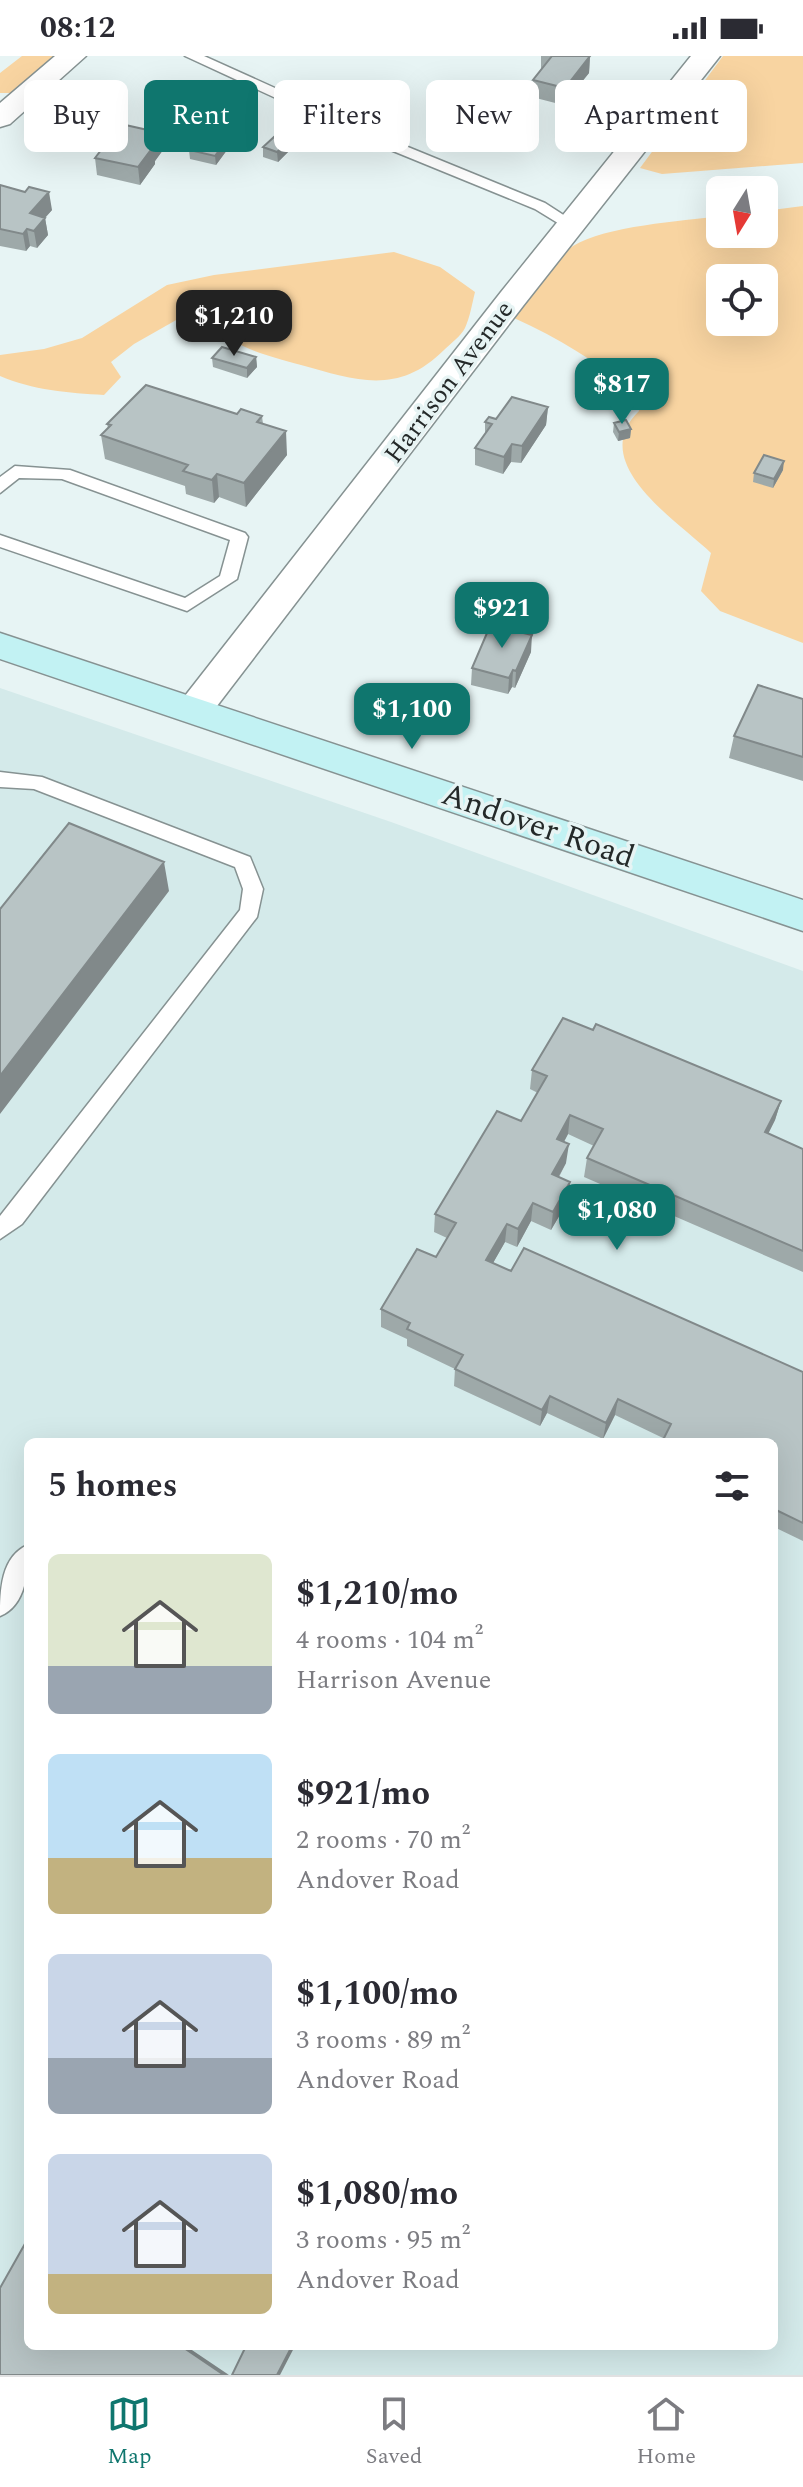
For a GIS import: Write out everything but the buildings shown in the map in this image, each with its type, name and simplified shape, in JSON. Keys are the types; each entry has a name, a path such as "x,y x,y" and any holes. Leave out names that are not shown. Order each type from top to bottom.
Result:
{"street":[{"path":"0,118 72,56"},
{"name":"Harrison Avenue","path":"194,710 397,451 467,354 706,56"},
{"name":"Andover Road","path":"0,646 803,916"}],"lane":[{"path":"192,56 376,139 540,206 571,225"},
{"path":"0,487 15,472 64,474 239,537 228,579 187,605 0,541"},
{"path":"0,1229 14,1217 250,912 253,889 243,862 35,782 2,782"},
{"path":"0,1604 24,1564"}],"shaded area":[{"path":"22,56 62,56 30,80 24,80 24,84 12,93 0,93 0,73"},
{"path":"723,56 803,56 803,163 662,174 640,168 652,152 747,152 747,80 705,80"},
{"path":"803,206 803,643 720,611 701,591 711,553 659,508 629,470 623,451 625,431 639,411 635,391 577,351 514,318 541,279 573,246 587,239 644,225 706,218 706,248 778,248 778,209"},
{"path":"394,252 440,267 475,292 461,334 427,364 410,374 376,380 340,375 251,349 229,338 207,321 178,319 134,344 111,362 121,377 104,395 38,388 0,376 0,355 44,349 82,338 167,285 214,275"},
{"path":"0,688 391,822 803,971 803,2375 0,2375"}]}
